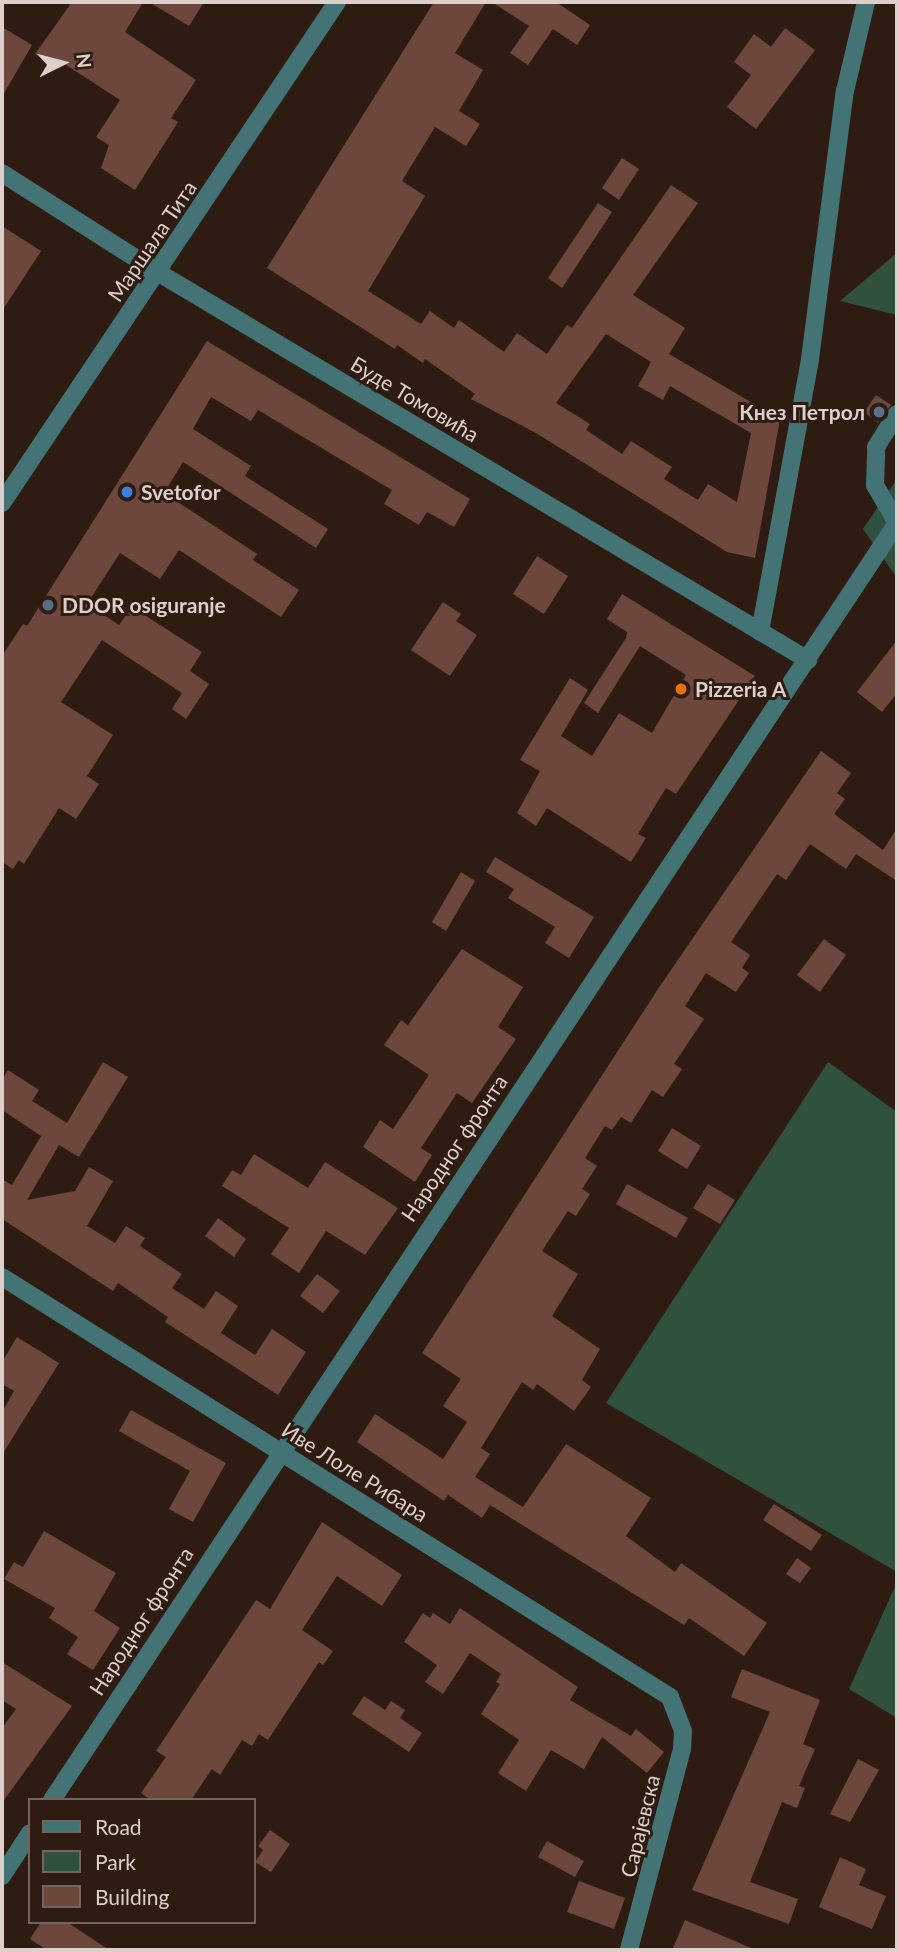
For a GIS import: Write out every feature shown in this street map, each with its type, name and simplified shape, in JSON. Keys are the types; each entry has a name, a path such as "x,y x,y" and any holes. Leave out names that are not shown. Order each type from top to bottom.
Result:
{"street":[{"name":"Маршала Тита","path":"2,503 159,273 337,2"},
{"path":"760,632 810,359 845,91 866,2"},
{"name":"Буде Томовића","path":"2,173 159,273 807,660"},
{"path":"897,414 876,447 874,485 897,523"},
{"name":"Народног фронта","path":"52,1798 279,1451 897,523"},
{"name":"Иве Лоле Рибара","path":"2,1277 655,1686 678,1711"},
{"name":"Сарајевска","path":"629,1950 682,1749 678,1711"},
{"path":"2,1876 28,1836"}],"green space":[{"path":"897,253 897,315 840,301"},
{"path":"897,479 897,578 863,529"},
{"path":"828,1062 897,1112 897,1572 606,1403"},
{"path":"897,1582 897,1718 849,1689"}],"building":[{"path":"72,2 143,2 125,32 196,80 171,118 178,122 135,190 101,168 109,145 96,137 120,100 60,61 56,68 35,54"},
{"path":"149,2 204,2 189,26"},
{"path":"434,2 486,2 455,53 483,70 459,111 480,124 466,146 435,127 402,181 425,196 368,291 421,324 430,311 454,328 459,320 504,352 517,333 547,354 567,325 572,328 671,185 698,203 633,295 685,328 669,354 780,419 755,558 727,552 536,433 471,399 475,394 425,359 423,363 397,345 395,349 267,268","holes":["606,334 651,362 638,386 663,400 670,386 751,433 737,502 708,484 698,500 664,479 672,467 631,441 622,454 586,430 590,424 556,403"]},
{"path":"492,2 556,2 590,25 577,45 553,29 528,65 510,53 529,26"},
{"path":"2,27 32,45 2,97"},
{"path":"785,28 815,50 756,129 727,107 751,75 734,62 754,34 771,47"},
{"path":"622,158 639,169 619,200 602,188"},
{"path":"598,203 612,212 562,288 548,278"},
{"path":"2,226 41,251 2,311"},
{"path":"207,341 470,499 454,527 427,512 419,525 384,504 392,490 258,410 251,421 211,397 193,429 251,466 245,476 328,529 316,548 183,462 164,493 257,554 253,560 299,590 281,617 179,550 160,579 120,553 87,604 119,625 132,607 202,652 190,671 209,684 186,719 172,709 182,693 102,640 61,702 113,735 87,776 99,784 76,819 59,808 24,864 19,860 13,869 2,862 2,656 23,624 27,626"},
{"path":"876,395 891,405 878,423 864,412"},
{"path":"537,556 568,576 544,614 513,594"},
{"path":"622,594 755,676 676,794 666,788 638,834 646,838 631,862 547,808 536,826 517,813 540,771 520,760 570,678 588,690 561,736 592,756 619,713 652,733 686,675 640,646 598,713 584,703 626,638 627,632 607,619"},
{"path":"443,602 461,614 456,621 477,635 450,676 411,650"},
{"path":"897,640 897,693 882,712 857,692"},
{"path":"821,751 851,773 837,793 845,799 834,814 883,850 897,828 897,881 856,854 846,869 810,844 786,880 777,874 731,942 750,955 742,968 749,973 736,992 706,973 685,1006 704,1019 674,1064 682,1069 663,1097 652,1090 631,1123 621,1117 612,1130 605,1126 585,1158 597,1166 582,1189 590,1194 576,1216 568,1211 542,1251 578,1274 552,1316 600,1349 582,1380 591,1387 574,1411 537,1384 533,1390 522,1382 481,1448 490,1454 475,1477 523,1507 566,1444 651,1498 626,1536 675,1572 681,1563 767,1623 744,1656 689,1618 684,1625 490,1505 482,1518 448,1495 444,1501 357,1442 375,1414 443,1459 467,1422 443,1406 461,1379 422,1353 658,989"},
{"path":"495,857 594,917 569,958 545,943 555,927 508,898 514,889 486,872"},
{"path":"461,872 475,881 446,931 432,922"},
{"path":"824,939 846,955 820,992 797,975"},
{"path":"462,949 523,987 498,1027 516,1039 472,1103 457,1093 421,1148 432,1155 415,1182 363,1147 380,1120 393,1129 429,1075 384,1045 401,1020 408,1025"},
{"path":"103,1062 128,1077 79,1157 59,1145 27,1200 75,1191 89,1167 113,1181 87,1226 115,1243 126,1226 145,1238 140,1246 182,1274 172,1288 204,1309 216,1291 238,1306 221,1333 255,1355 272,1329 306,1352 278,1395 165,1322 168,1317 118,1283 113,1291 2,1219 2,1179 12,1185 41,1136 2,1110 2,1080 8,1070 39,1090 32,1101 67,1123"},
{"path":"672,1128 701,1146 687,1169 658,1151"},
{"path":"254,1154 308,1188 325,1162 398,1208 365,1255 326,1231 299,1273 271,1254 289,1228 222,1186 232,1170 241,1175"},
{"path":"627,1184 688,1218 676,1238 616,1204"},
{"path":"708,1184 735,1200 720,1224 693,1208"},
{"path":"218,1218 246,1239 234,1257 205,1236"},
{"path":"317,1274 340,1291 323,1313 300,1296"},
{"path":"17,1337 59,1363 2,1455 2,1412 14,1391 2,1384 2,1362"},
{"path":"131,1410 226,1463 193,1522 169,1509 190,1471 119,1431"},
{"path":"774,1504 822,1535 811,1551 763,1520"},
{"path":"322,1522 402,1575 382,1606 337,1576 302,1630 333,1651 323,1665 319,1662 268,1740 259,1734 252,1746 242,1740 220,1775 212,1769 192,1798 148,1798 141,1793 166,1757 156,1751 256,1600 270,1609"},
{"path":"44,1531 116,1573 94,1611 120,1628 93,1670 67,1654 78,1637 49,1618 55,1608 4,1579 14,1562 23,1567"},
{"path":"797,1558 811,1568 800,1583 786,1574"},
{"path":"460,1608 578,1687 570,1700 631,1736 636,1729 664,1752 647,1773 602,1737 584,1769 551,1750 526,1791 498,1773 519,1740 481,1714 500,1684 496,1682 501,1674 470,1653 443,1694 425,1682 437,1665 404,1642 423,1613 430,1618 433,1613 450,1624"},
{"path":"2,1662 72,1706 2,1803 2,1728 16,1709 2,1700"},
{"path":"742,1669 820,1700 803,1744 815,1749 799,1786 805,1788 797,1808 782,1802 750,1882 798,1899 789,1924 692,1890 770,1712 731,1697"},
{"path":"364,1696 385,1710 391,1701 405,1710 400,1718 422,1733 409,1752 352,1714"},
{"path":"858,1759 879,1770 850,1822 830,1814"},
{"path":"270,1830 290,1844 271,1872 256,1863 263,1850 258,1846"},
{"path":"547,1841 584,1861 575,1877 538,1857"},
{"path":"840,1857 866,1869 859,1885 886,1896 872,1929 819,1907"},
{"path":"579,1881 625,1898 614,1929 567,1912"},
{"path":"685,1920 756,1950 672,1950"},
{"path":"40,1924 70,1924 109,1950 47,1950 30,1939"}],"place":[{"name":"Кнез Петрол","path":"879,412"},
{"name":"Svetofor","path":"127,492"},
{"name":"DDOR osiguranje","path":"48,605"},
{"name":"Pizzeria A","path":"681,689"}]}
